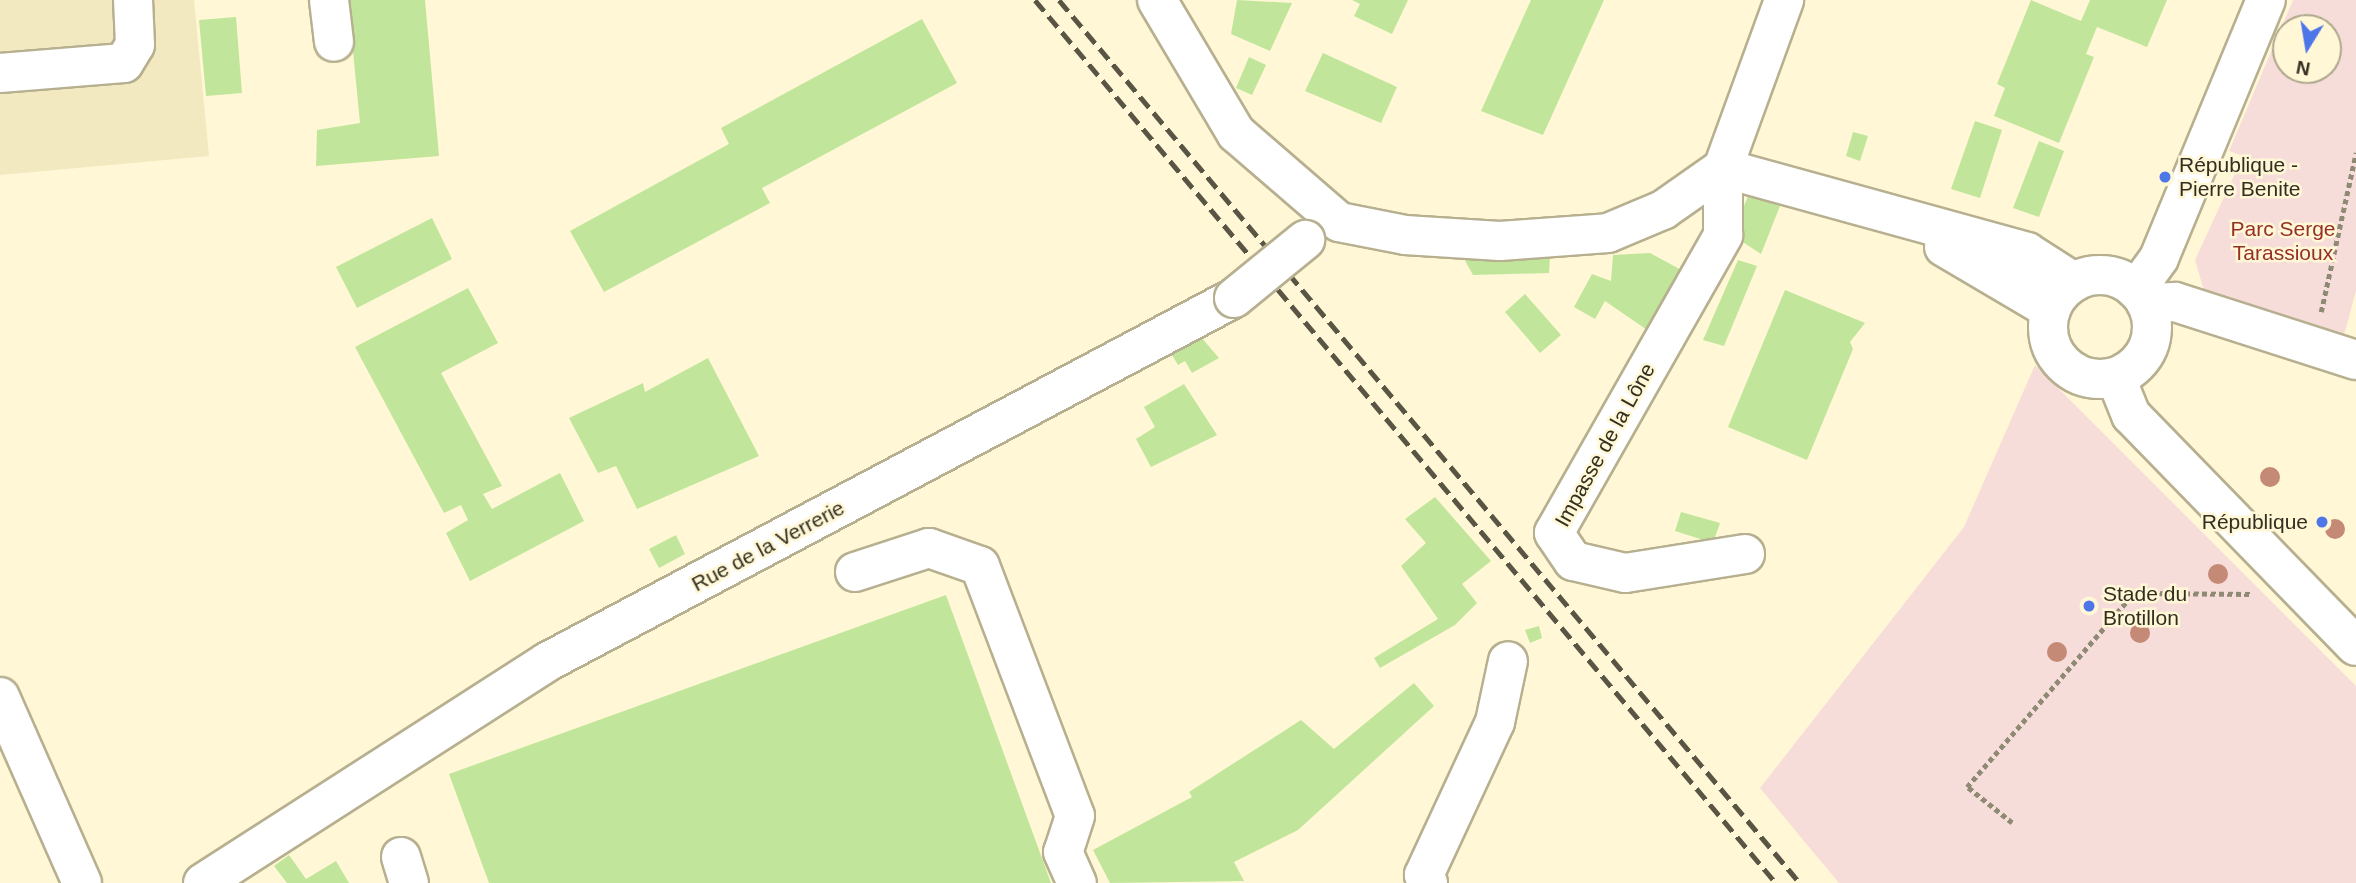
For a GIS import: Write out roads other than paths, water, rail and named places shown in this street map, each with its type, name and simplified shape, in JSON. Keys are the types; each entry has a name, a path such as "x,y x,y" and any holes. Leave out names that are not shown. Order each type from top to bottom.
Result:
{"street":[{"path":"0,73 124,63 135,45 133,0"},
{"path":"329,0 334,42"},
{"path":"1157,0 1236,132 1339,222 1405,235 1500,241 1608,233 1663,209 1723,168 1784,0"},
{"path":"2266,0 2141,296 2151,338 2144,355 2116,377 2080,376 2065,366 2049,335 2062,296 2106,276 2141,296 2175,302 2223,322 2313,345 2356,360"},
{"path":"1723,168 1890,219 2027,252 2062,296"},
{"name":"Impasse de la Lône","path":"1723,168 1723,235 1554,533 1573,561 1625,573 1745,554"},
{"name":"Rue de la Verrerie","path":"203,883 547,662 1234,298 1305,240 1339,222"},
{"path":"2116,377 2131,415 2356,646"},
{"path":"855,572 929,548 980,566 1075,817 1063,852 1077,883"},
{"path":"1427,883 1424,875 1495,722 1508,661"},
{"path":"0,697 82,883"}],"railway":[{"path":"1035,0 1776,883"},
{"path":"1059,0 1800,883"}],"place":[{"name":"République - Pierre Benite","path":"2165,177"},
{"name":"République","path":"2322,522"},
{"name":"Stade du Brotillon","path":"2089,606"}],"park label":[{"name":"Parc Serge Tarassioux","path":"2283,241"}]}
